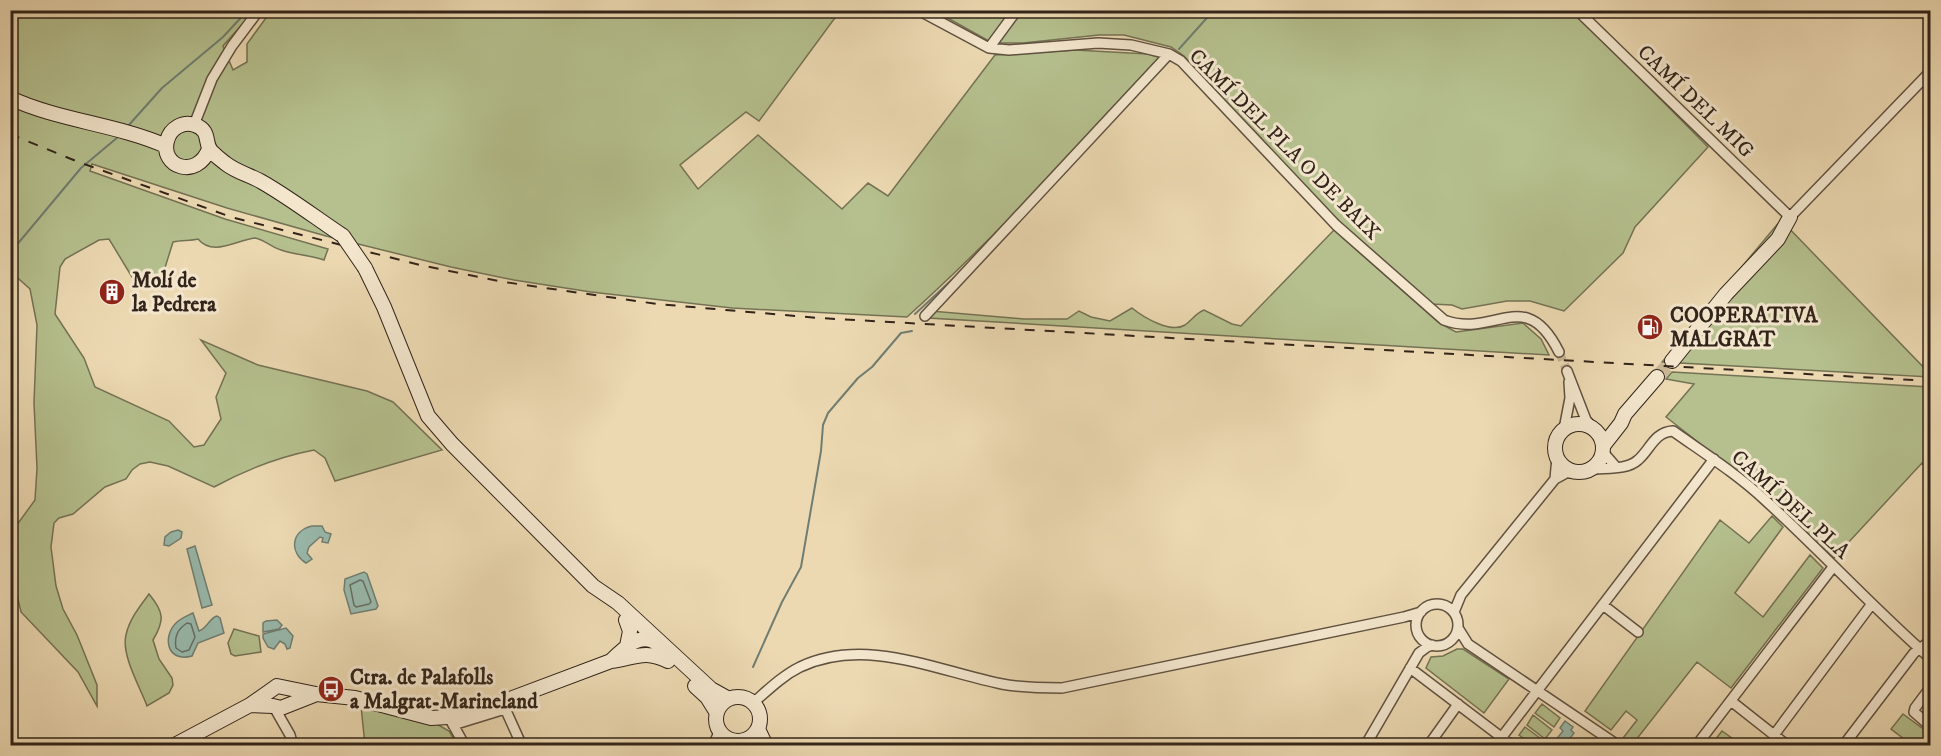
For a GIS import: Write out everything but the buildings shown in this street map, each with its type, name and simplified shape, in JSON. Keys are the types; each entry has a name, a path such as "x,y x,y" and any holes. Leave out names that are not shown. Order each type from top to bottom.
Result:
{"street":[{"path":"194,125 212,79 232,46 259,10"},
{"name":"CAMÍ DEL PLA O DE BAIX","path":"918,10 989,48 1009,50 1098,43 1131,45 1169,54 1181,61 1336,225 1444,320 1457,325 1474,326 1507,317 1526,318 1546,330 1559,352"},
{"path":"989,48 1017,10"},
{"name":"CAMÍ DEL MIG","path":"1577,10 1790,216"},
{"path":"925,316 1169,54"},
{"path":"1672,361 1726,294 1778,239 1790,216 1930,72"},
{"path":"10,98 35,110 144,136 168,139"},
{"path":"200,164 206,158 209,149 206,134 194,125 185,124 177,127 168,139 168,155 174,162 182,167 200,164 227,165"},
{"path":"209,149 227,165 261,181 343,236 365,268 384,307 428,416 452,444 587,580 621,606 707,697 717,713"},
{"path":"1454,612 1461,595 1555,479 1557,457 1555,442 1564,429 1570,398 1568,374 1586,420 1600,436 1603,449 1616,467"},
{"path":"1557,457 1561,464 1569,470 1583,471 1598,463 1603,449 1625,414 1657,377"},
{"path":"1564,429 1578,424 1593,428 1609,424 1625,414"},
{"name":"CAMÍ DEL PLA","path":"1555,479 1566,473 1628,466 1639,460 1657,437 1673,431 1714,459 1764,499 1871,605 1930,658"},
{"path":"1495,746 1714,459"},
{"path":"1696,746 1833,567"},
{"path":"753,703 780,679 799,668 836,657 889,656 1007,685 1062,688 1404,617 1421,612 1432,605 1444,605 1461,595"},
{"path":"605,596 613,608 646,639 711,689 729,699"},
{"path":"1444,605 1454,612 1458,628 1468,644 1619,746"},
{"path":"1603,605 1638,632"},
{"path":"1774,735 1871,605"},
{"path":"621,606 646,639 647,645 642,653"},
{"path":"1419,653 1417,620 1421,612"},
{"path":"1404,617 1432,645"},
{"path":"626,620 630,631 627,646"},
{"path":"1365,746 1419,653 1432,645 1442,645 1451,641 1458,628"},
{"path":"611,661 627,646 639,639 646,639"},
{"path":"1451,641 1468,644"},
{"path":"1843,746 1914,652 1930,641"},
{"path":"173,746 250,705 277,686 316,694 355,698 450,721 504,705 611,661 623,660 642,653 674,661"},
{"path":"1410,668 1513,746"},
{"path":"1930,688 1914,708 1914,712 1930,726"},
{"path":"281,705 291,696 288,689"},
{"path":"270,691 269,698 281,705 293,746"},
{"path":"250,705 281,705 316,694"},
{"path":"722,739 716,722 717,713 722,704 737,697 753,703 759,714 758,729 766,746"},
{"path":"1731,702 1788,746"},
{"path":"1428,746 1458,704"},
{"path":"504,705 522,746"},
{"path":"450,721 465,746"},
{"path":"713,746 722,739 750,743 758,729"}],"green space":[{"path":"10,11 254,11 223,46 233,70 247,62 247,44 271,11 840,11 759,121 746,112 680,165 698,189 758,135 842,209 868,183 888,196 995,55 1075,50 1148,54 1161,58 1005,223 907,317 732,308 591,292 514,280 326,236 227,208 92,164 90,171 225,219 328,249 324,260 281,250 255,238 218,247 211,247 198,239 173,242 163,274 154,287 138,287 109,239 99,240 65,259 60,267 55,314 84,358 95,387 169,421 194,447 204,445 221,419 216,397 226,373 201,340 258,365 367,391 393,402 442,450 335,481 325,458 314,450 263,464 214,487 168,466 150,462 140,464 126,479 105,487 73,514 59,518 54,523 51,547 56,586 63,609 77,635 97,685 97,706 78,672 21,612 11,569 11,533 35,500 37,468 34,403 37,325 30,289 11,272"},
{"path":"935,11 1573,11 1708,147 1635,227 1623,253 1564,311 1530,301 1507,301 1462,309 1452,305 1431,304 1338,223 1276,159 1184,56 1171,47 1124,35 1001,43 987,40"},
{"path":"1781,220 1929,373 1930,377 1662,362"},
{"path":"1334,230 1439,323 1456,332 1523,323 1541,339 1549,355 928,318 931,311 1024,319 1067,319 1079,311 1091,317 1110,321 1132,308 1150,320 1165,326 1185,325 1204,310 1241,326"},
{"path":"1672,372 1930,387 1930,470 1922,463 1834,558 1757,488 1666,417 1694,384 1666,379"},
{"path":"1772,516 1783,527 1735,593 1763,617 1810,555 1823,568 1731,688 1697,662 1632,745 1623,738 1637,720 1626,711 1611,730 1585,711 1720,520 1749,543"},
{"path":"149,594 158,606 161,616 160,627 153,640 159,659 172,678 173,685 169,693 147,706 132,671 125,643 135,613"},
{"path":"234,629 259,636 261,652 235,656 231,654 228,643"},
{"path":"1457,649 1463,649 1509,679 1484,713 1426,668 1431,657 1443,656"},
{"path":"1542,704 1560,718 1554,727 1535,713"},
{"path":"361,706 435,723 449,731 457,745 365,745"},
{"path":"1903,714 1930,734 1930,745 1912,745 1891,729"},
{"path":"1533,715 1552,730 1545,739 1527,725"},
{"path":"1525,727 1544,741 1540,745 1532,745 1519,735"},
{"path":"1722,731 1736,741 1733,745 1711,745"}],"water":[{"path":"312,526 322,526 325,532 331,534 328,543 322,542 323,538 320,537 309,547 307,553 312,559 306,563 297,553 295,542 300,532"},
{"path":"178,530 182,532 181,538 169,546 164,545 165,537"},
{"path":"195,546 212,605 202,608 187,549"},
{"path":"364,572 367,574 378,606 376,609 351,614 344,590 345,579"},
{"path":"193,613 199,631 217,616 220,618 224,633 198,643 192,656 177,656 169,647 169,635 176,623"},
{"path":"277,620 282,625 279,629 263,632 263,623"},
{"path":"286,628 293,636 290,648 287,649 280,641 274,649 268,647 263,634"},
{"path":"1565,721 1573,727 1571,730 1574,733 1565,745 1559,745 1554,742 1563,731 1560,728"}],"waterway":[{"path":"128,126 162,88 223,37 248,10"},
{"path":"1179,49 1214,10"},
{"path":"1159,71 1169,61"},
{"path":"10,253 81,168 118,137"},
{"path":"915,314 957,275"},
{"path":"753,667 782,602 801,567 821,451 823,425 828,413 901,333 912,331"}],"tunnel":[{"path":"1559,352 1567,371"},
{"path":"1657,377 1672,361"}],"railway":[{"path":"10,134 76,161 231,217 420,265 504,282 657,304 819,318 1930,381"}],"place":[{"name":"Molí de la Pedrera","path":"112,292"},
{"name":"COOPERATIVA MALGRAT","path":"1650,327"},
{"name":"Ctra. de Palafolls a Malgrat-Marineland","path":"331,689"}]}
